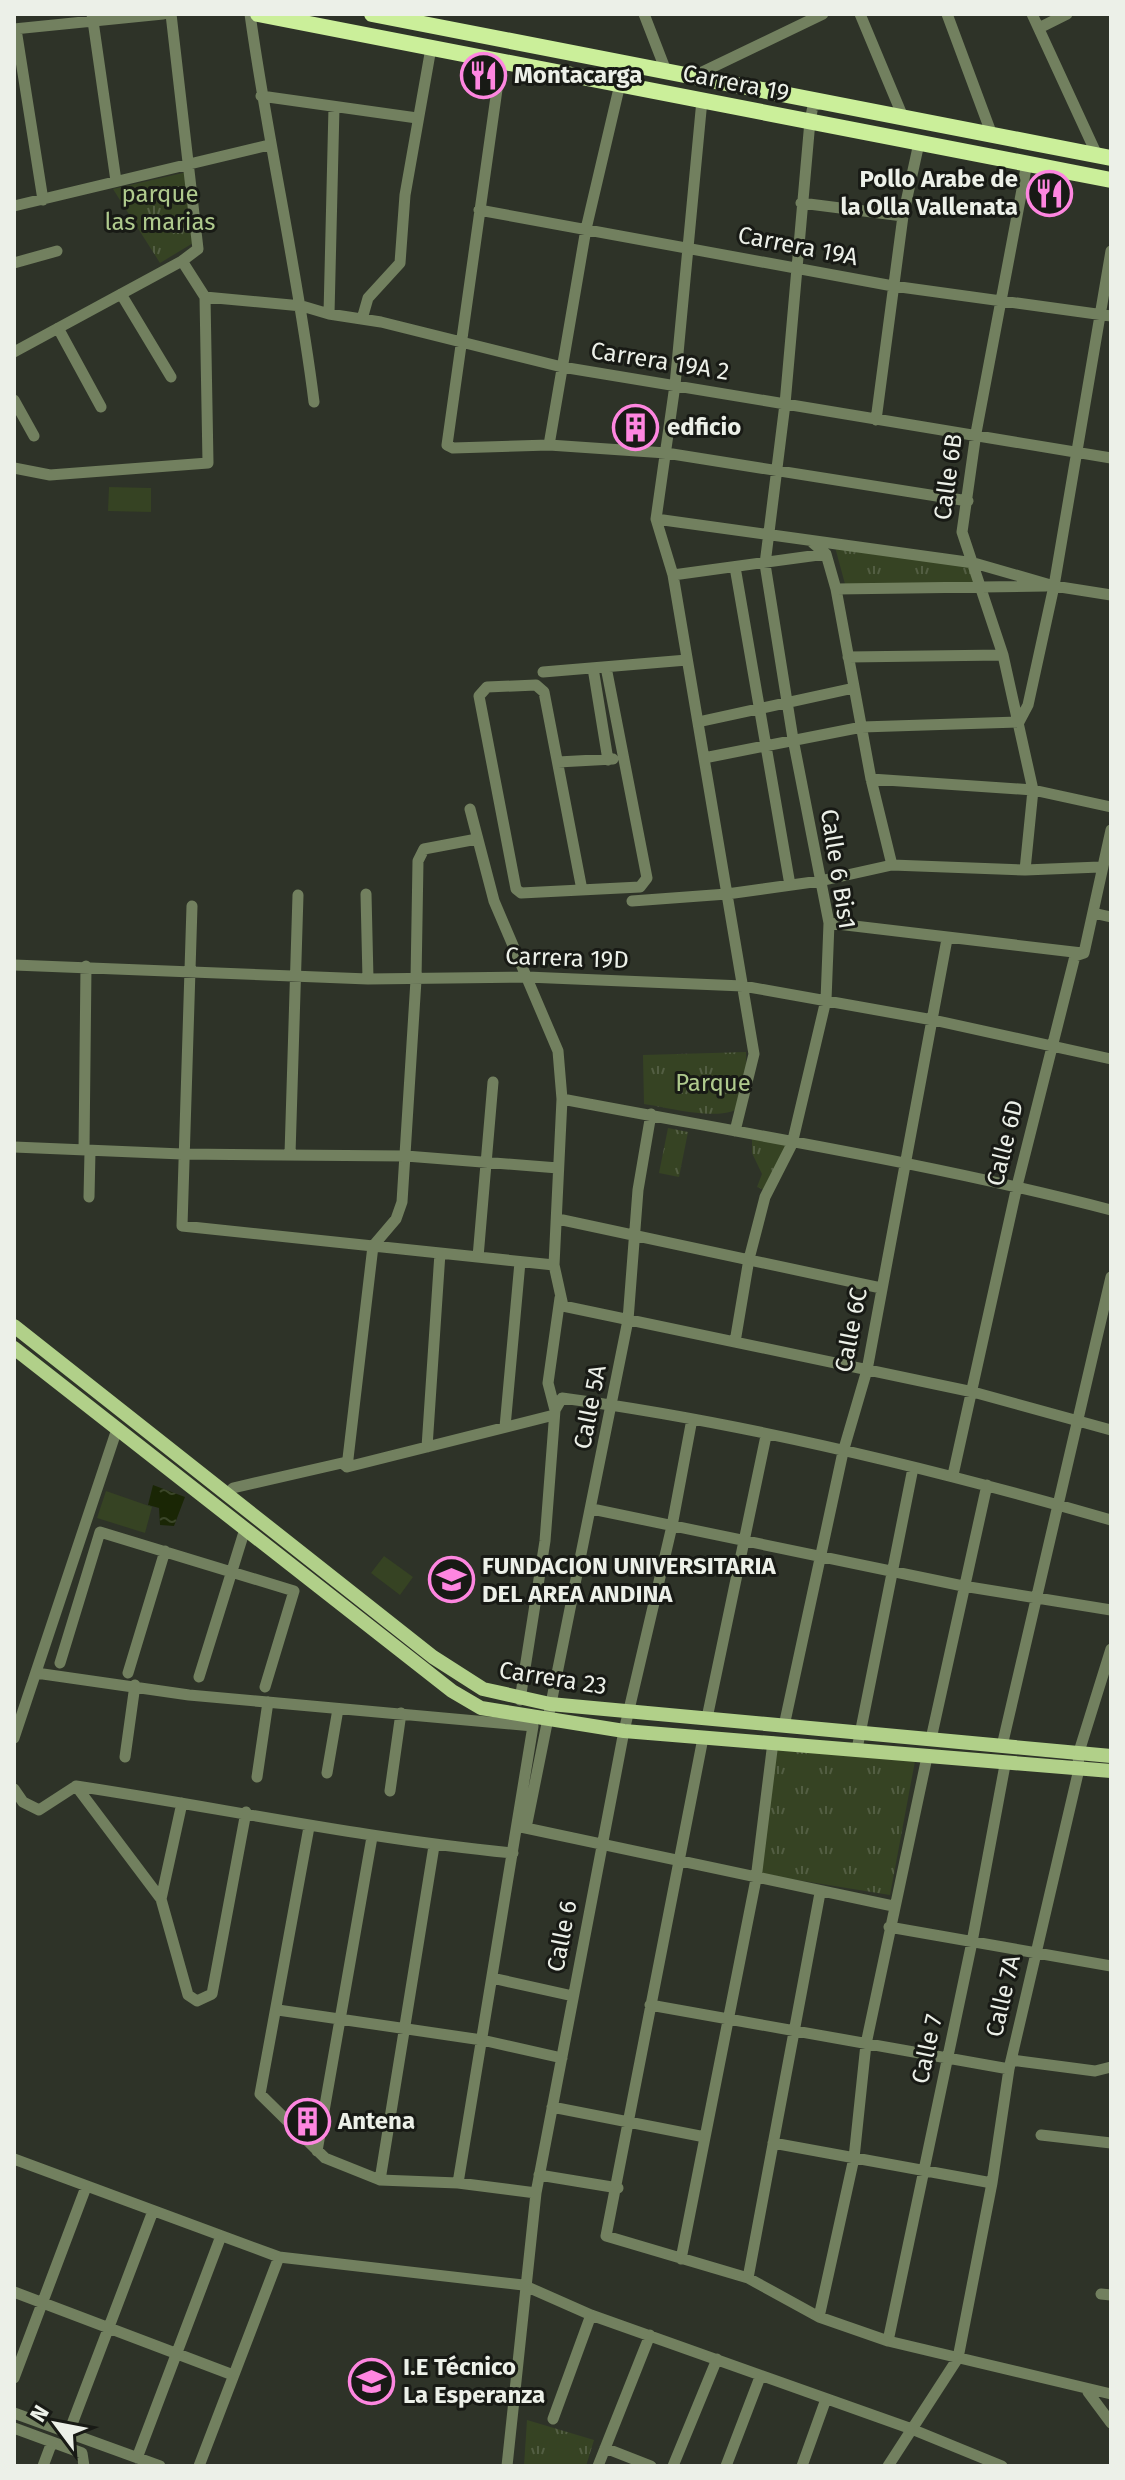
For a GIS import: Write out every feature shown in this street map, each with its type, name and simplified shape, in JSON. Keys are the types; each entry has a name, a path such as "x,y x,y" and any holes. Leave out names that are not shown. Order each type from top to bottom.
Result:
{"highway":[{"name":"Carrera 19","path":"258,14 1111,180"},
{"name":"Carrera 19","path":"372,14 415,18 693,77 774,90 1104,156"}],"main road":[{"name":"Carrera 23","path":"14,1326 469,1683 520,1700 543,1716 629,1711 931,1739 1002,1746 1111,1771"},
{"name":"Carrera 23","path":"14,1348 282,1558 481,1708 624,1731 857,1749 1005,1765 1079,1762 1111,1756"},
{"path":"282,1558 292,1545"}],"street":[{"path":"43,200 15,29 92,17 163,14"},
{"path":"14,352 182,261 200,244 171,14"},
{"path":"250,14 269,145 302,306 314,402"},
{"path":"644,14 666,71"},
{"path":"693,77 823,14"},
{"path":"860,14 903,117"},
{"path":"947,14 992,135"},
{"path":"1032,14 1104,156"},
{"path":"1039,28 1067,14"},
{"path":"92,17 116,181"},
{"path":"362,319 368,298 400,263 405,195 431,48"},
{"path":"501,61 447,445 453,448 549,445 666,453 776,473 968,501"},
{"path":"549,445 586,229 620,84"},
{"path":"771,114 784,99 774,90"},
{"path":"261,96 417,118"},
{"path":"702,100 675,385 656,519 673,575 754,1054 735,1131"},
{"path":"810,121 813,106 826,102"},
{"path":"329,314 334,107"},
{"name":"Calle 6 Bis1","path":"735,1342 749,1259 765,1197 792,1144 826,1000 829,923 793,739 765,564 785,404 810,121"},
{"path":"876,420 903,216 919,143"},
{"path":"14,206 269,145"},
{"name":"Calle 6B","path":"1027,163 976,433 962,532 1003,655 1033,790"},
{"path":"801,203 903,216"},
{"name":"Carrera 19A","path":"479,210 893,286 1106,314"},
{"path":"14,263 57,251"},
{"path":"704,758 862,727 1019,722 1028,705 1054,586 1077,451 1106,314 1111,251"},
{"path":"14,468 50,475 208,463 205,297 182,261"},
{"path":"121,294 171,377"},
{"name":"Carrera 19A 2","path":"205,297 302,306 460,340 562,367 876,420 976,433 1111,458"},
{"path":"58,328 101,407"},
{"path":"14,400 34,436"},
{"path":"656,519 974,563 1054,586 1111,595"},
{"path":"813,542 826,554 836,589 871,779 892,865"},
{"path":"673,575 826,554"},
{"path":"735,567 790,885"},
{"path":"836,589 983,590 1054,586"},
{"path":"848,657 1003,655"},
{"path":"543,672 687,660"},
{"path":"582,890 542,689 536,685 487,687 479,699 514,886 521,893 582,890 640,887 647,880 606,667"},
{"path":"593,668 608,760"},
{"path":"698,722 854,688"},
{"path":"558,762 623,759"},
{"path":"871,779 1033,790 1111,807"},
{"path":"1025,870 1033,790"},
{"path":"470,809 494,901 558,1051 562,1099 554,1265 563,1306 973,1392 1111,1430"},
{"name":"Calle 6D","path":"953,1475 1017,1186 1075,956 1084,953 1100,867 1111,830"},
{"path":"347,1467 373,1246 396,1219 402,1202 416,980 418,861 424,849 477,839"},
{"path":"632,901 727,894 820,881 892,865 1025,870 1100,867"},
{"path":"366,894 368,979"},
{"path":"290,1154 298,895"},
{"path":"192,906 182,1154 183,1226 554,1265"},
{"path":"1093,913 1111,917"},
{"path":"829,923 1084,953"},
{"name":"Calle 6C","path":"784,1726 843,1452 867,1370 947,939"},
{"name":"Carrera 19D","path":"14,965 368,979 527,977 743,986 933,1020 1111,1059"},
{"path":"86,966 89,1197"},
{"path":"478,1257 493,1082"},
{"path":"562,1099 792,1144 904,1161 1111,1210"},
{"name":"Calle 5A","path":"458,2183 513,1853 613,1405 628,1320 638,1190 651,1114"},
{"path":"14,1147 182,1154 406,1156 558,1168"},
{"path":"558,1219 881,1288"},
{"path":"427,1447 440,1253"},
{"path":"505,1427 520,1262"},
{"path":"1002,1746 1111,1277"},
{"path":"520,1700 545,1541 554,1412 548,1383 560,1298"},
{"path":"347,1467 554,1412 562,1398 692,1419 953,1475 1111,1520"},
{"name":"Calle 6","path":"507,2466 523,2285 539,2175 624,1731 672,1526 692,1419"},
{"path":"14,1738 117,1429"},
{"path":"707,1718 766,1436"},
{"path":"228,1494 233,1488 342,1463 347,1467"},
{"path":"857,1749 913,1468"},
{"path":"931,1739 987,1485"},
{"path":"592,1509 963,1586 1111,1610"},
{"path":"199,1677 245,1529"},
{"path":"60,1663 100,1532 294,1591 265,1687"},
{"path":"128,1673 165,1551"},
{"name":"Calle 7A","path":"958,2358 992,2183 1010,2064 1079,1762 1111,1649"},
{"path":"36,1673 189,1695 338,1709 461,1718 543,1716"},
{"path":"125,1757 135,1685"},
{"path":"461,1718 467,1700"},
{"path":"257,1777 268,1702"},
{"path":"327,1773 338,1709"},
{"path":"390,1791 401,1713"},
{"path":"703,1738 650,2005 618,2188 606,2236 748,2278 819,2317 888,2341 1088,2392 1111,2394"},
{"path":"681,2259 756,1879 773,1742"},
{"path":"819,2317 854,2158 866,2044 927,1757"},
{"name":"Calle 7","path":"888,2341 921,2172 972,1942 1005,1765"},
{"path":"76,1786 161,1899 188,1995 197,2001 212,1994 246,1812"},
{"path":"14,1789 23,1802 39,1810 76,1786 246,1812 309,1827 372,1837 513,1853"},
{"path":"161,1899 182,1803"},
{"path":"309,1827 278,2010 260,2094 325,2158 380,2180 458,2183 536,2193"},
{"path":"521,1827 820,1893 893,1906"},
{"path":"317,2151 372,1837"},
{"path":"380,2180 434,1846"},
{"path":"748,2278 820,1893"},
{"path":"889,1927 1111,1966"},
{"path":"492,1978 573,1996"},
{"path":"650,2005 947,2060 1095,2071 1110,2067 1111,2053"},
{"path":"278,2010 404,2031 482,2040 562,2058"},
{"path":"552,2107 705,2137"},
{"path":"1041,2135 1111,2143"},
{"path":"773,2143 992,2183"},
{"path":"14,2159 279,2257 523,2285 591,2315 909,2428 1002,2466"},
{"path":"539,2175 618,2188"},
{"path":"14,2378 86,2187"},
{"path":"69,2432 153,2211"},
{"path":"137,2458 221,2236"},
{"path":"199,2466 279,2257"},
{"path":"14,2292 233,2375"},
{"path":"553,2419 591,2315"},
{"path":"598,2466 650,2335"},
{"path":"888,2466 909,2428 958,2358"},
{"path":"673,2466 717,2359"},
{"path":"726,2466 760,2377"},
{"path":"1088,2392 1111,2423"},
{"path":"802,2466 826,2399"},
{"path":"14,2413 160,2466"},
{"path":"14,2428 82,2453 84,2466"},
{"path":"43,2466 52,2442"},
{"path":"605,2448 651,2466"}],"green space":[{"name":"parque las marias","path":"187,172 193,243 160,263 113,189"},
{"path":"109,487 151,488 151,512 108,511"},
{"path":"835,547 971,566 976,585 845,584"},
{"name":"Parque","path":"746,1052 746,1092 743,1103 736,1109 712,1114 644,1104 643,1055"},
{"path":"668,1128 688,1132 679,1177 659,1173"},
{"name":"Parque","path":"752,1139 789,1144 767,1191 757,1187 762,1174 752,1153"},
{"path":"106,1491 152,1507 145,1533 97,1518"},
{"path":"384,1556 413,1577 400,1595 371,1573"},
{"path":"775,1747 915,1761 890,1895 754,1873"},
{"path":"527,2420 594,2440 586,2466 524,2466"}],"water":[{"path":"153,1485 185,1497 174,1526 160,1525 159,1508 148,1505"}],"place":[{"name":"Montacarga","path":"483,75"},
{"name":"Pollo Arabe de la Olla Vallenata","path":"1049,193"},
{"name":"edficio","path":"636,427"},
{"name":"FUNDACION UNIVERSITARIA DEL AREA ANDINA","path":"451,1580"},
{"name":"Antena","path":"307,2121"},
{"name":"I.E Técnico La Esperanza","path":"372,2381"}]}
